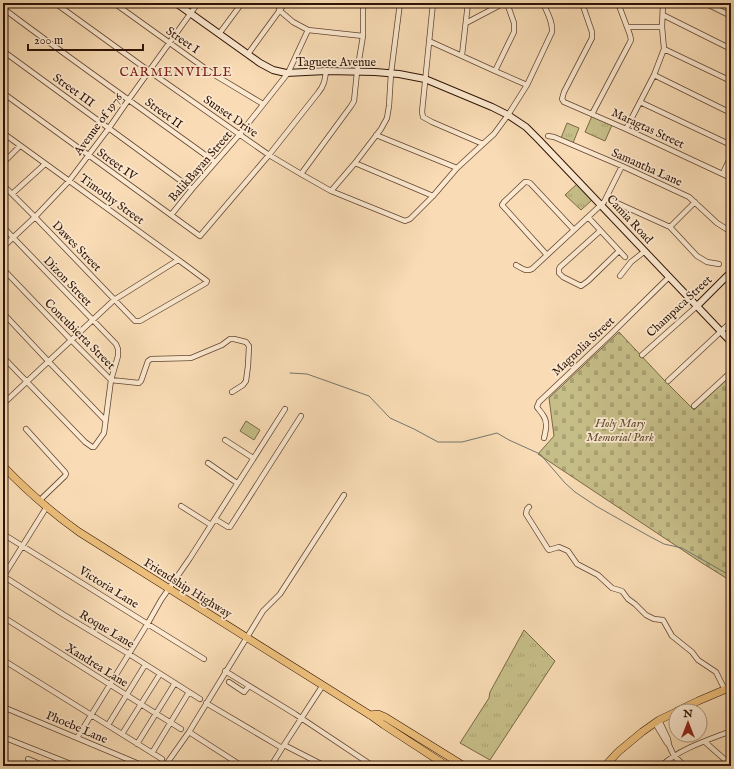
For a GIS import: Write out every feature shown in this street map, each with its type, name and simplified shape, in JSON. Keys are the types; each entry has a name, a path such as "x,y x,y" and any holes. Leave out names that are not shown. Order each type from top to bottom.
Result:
{"main road":[{"name":"Friendship Highway","path":"3,466 46,508 79,532 370,715 379,727 440,766"},
{"path":"694,703 728,689"},
{"name":"Friendship Highway","path":"370,715 378,714 385,717 464,766"},
{"path":"370,715 456,766"},
{"path":"605,766 618,752 657,721 668,716"},
{"path":"385,724 447,766"}],"street":[{"name":"Sunset Drive","path":"54,3 239,135 269,155 331,191 405,221 410,219 433,196"},
{"name":"Street I","path":"114,3 213,74 263,104"},
{"name":"Taguete Avenue","path":"176,3 265,66 273,70 288,73 326,71 391,73 425,79 508,115"},
{"name":"Avenue of 1976","path":"3,247 35,217 69,181 110,128 198,3"},
{"path":"219,34 242,3"},
{"path":"248,54 285,3"},
{"path":"301,174 354,101 356,72 363,36 363,3"},
{"path":"331,191 355,163 387,118 390,106 391,73 400,3"},
{"path":"433,3 422,112 423,117 482,144"},
{"path":"462,55 468,3"},
{"path":"466,23 506,3 514,23 514,32 495,71"},
{"path":"355,163 433,196 457,168 494,134 527,85 552,32 551,24 543,3"},
{"name":"Maragtas Street","path":"582,3 592,32 592,38 563,94 562,99 564,102 723,173 731,178"},
{"path":"592,114 629,44 630,38 618,3"},
{"path":"626,129 654,75 664,49 662,27 663,3"},
{"path":"705,3 731,16"},
{"name":"Street II","path":"5,6 63,53 215,162"},
{"path":"279,10 293,22 308,30 363,36"},
{"path":"663,15 731,49"},
{"path":"627,28 662,27"},
{"name":"BalikBayan Street","path":"171,215 239,135 288,73 308,30"},
{"path":"429,41 527,85"},
{"path":"664,49 731,81"},
{"name":"Street III","path":"3,51 192,189"},
{"path":"269,155 322,88 325,81 326,71"},
{"path":"654,75 731,113"},
{"name":"Street IV","path":"3,92 200,236 269,155"},
{"path":"640,102 731,145"},
{"name":"Camia Road","path":"508,115 526,127 539,140 731,342"},
{"name":"Timothy Street","path":"3,133 207,281 140,322 135,321"},
{"path":"376,134 457,168"},
{"name":"Samantha Lane","path":"548,136 554,137 622,166 689,197 716,223 728,230"},
{"path":"3,163 20,146"},
{"path":"723,173 731,156"},
{"path":"12,194 45,164"},
{"path":"516,265 526,270 530,270 601,205 622,166"},
{"path":"547,255 502,205 504,202 528,182 574,230"},
{"name":"Dawes Street","path":"3,185 135,321"},
{"path":"606,198 670,227 697,256 707,262 719,264"},
{"path":"670,227 695,202"},
{"path":"588,217 625,257"},
{"name":"Dizon Street","path":"3,227 116,344 118,356 112,380"},
{"path":"600,230 560,267 559,273 563,277 581,286 619,251"},
{"path":"620,276 631,262 645,251"},
{"path":"3,404 114,300 178,260"},
{"name":"Concubierta Street","path":"3,269 71,340 112,380 139,383 148,361 151,358 191,358 222,345 230,339 246,342 249,346 246,381 244,385 232,392"},
{"name":"Champaca Street","path":"642,355 697,306 731,272"},
{"name":"Magnolia Street","path":"544,438 546,432 546,422 544,416 537,407 539,402 669,277"},
{"path":"3,313 48,362 105,420"},
{"path":"668,380 731,322"},
{"path":"3,357 92,447 94,447 104,433 112,380"},
{"path":"694,406 731,372"},
{"path":"77,738 169,589 285,409"},
{"path":"215,519 230,527 301,416"},
{"path":"26,428 66,474 39,501"},
{"path":"225,440 253,458"},
{"path":"208,463 237,483"},
{"path":"165,766 188,732 265,608 280,594 344,495"},
{"path":"181,506 211,525"},
{"path":"529,507 526,514 549,550 559,547 568,551 577,564 598,575 612,588 622,591 628,599 646,615 654,619 663,620 672,636 692,652 698,660 716,672 728,689"},
{"path":"3,576 46,508"},
{"name":"Victoria Lane","path":"3,534 204,659"},
{"name":"Roque Lane","path":"3,576 200,700"},
{"name":"Xandrea Lane","path":"3,617 181,729"},
{"path":"3,660 162,759"},
{"path":"108,726 145,665"},
{"path":"225,671 302,718 373,766"},
{"path":"122,734 160,674"},
{"path":"229,682 233,677"},
{"path":"221,678 244,692 249,686"},
{"path":"137,744 174,683"},
{"path":"271,766 323,685"},
{"path":"152,753 189,692"},
{"path":"206,703 283,747 325,766"},
{"name":"Phoebe Lane","path":"3,707 144,766"},
{"path":"657,721 674,756 685,766"},
{"path":"708,741 731,731"},
{"path":"188,732 242,766"},
{"path":"3,737 76,766"},
{"path":"661,766 666,761 690,747 702,743"},
{"path":"706,743 731,765"},
{"path":"28,759 45,766"}],"green space":[{"path":"592,116 612,125 605,141 585,132"},
{"path":"567,123 579,128 573,143 561,138"},
{"path":"577,184 592,200 581,210 565,195"},
{"name":"Holy Mary Memorial Park","path":"619,332 694,410 731,375 731,581 538,454 554,436 549,398"},
{"path":"246,421 260,430 254,440 240,431"},
{"path":"524,630 555,661 490,760 460,743 489,698 490,692"}],"waterway":[{"path":"290,373 307,374 369,396 390,418 438,442 462,442 497,433 540,454 565,483 575,492 596,506 664,544 682,548 731,576"}],"district":[{"name":"CARMENVILLE","path":"176,71"}]}
